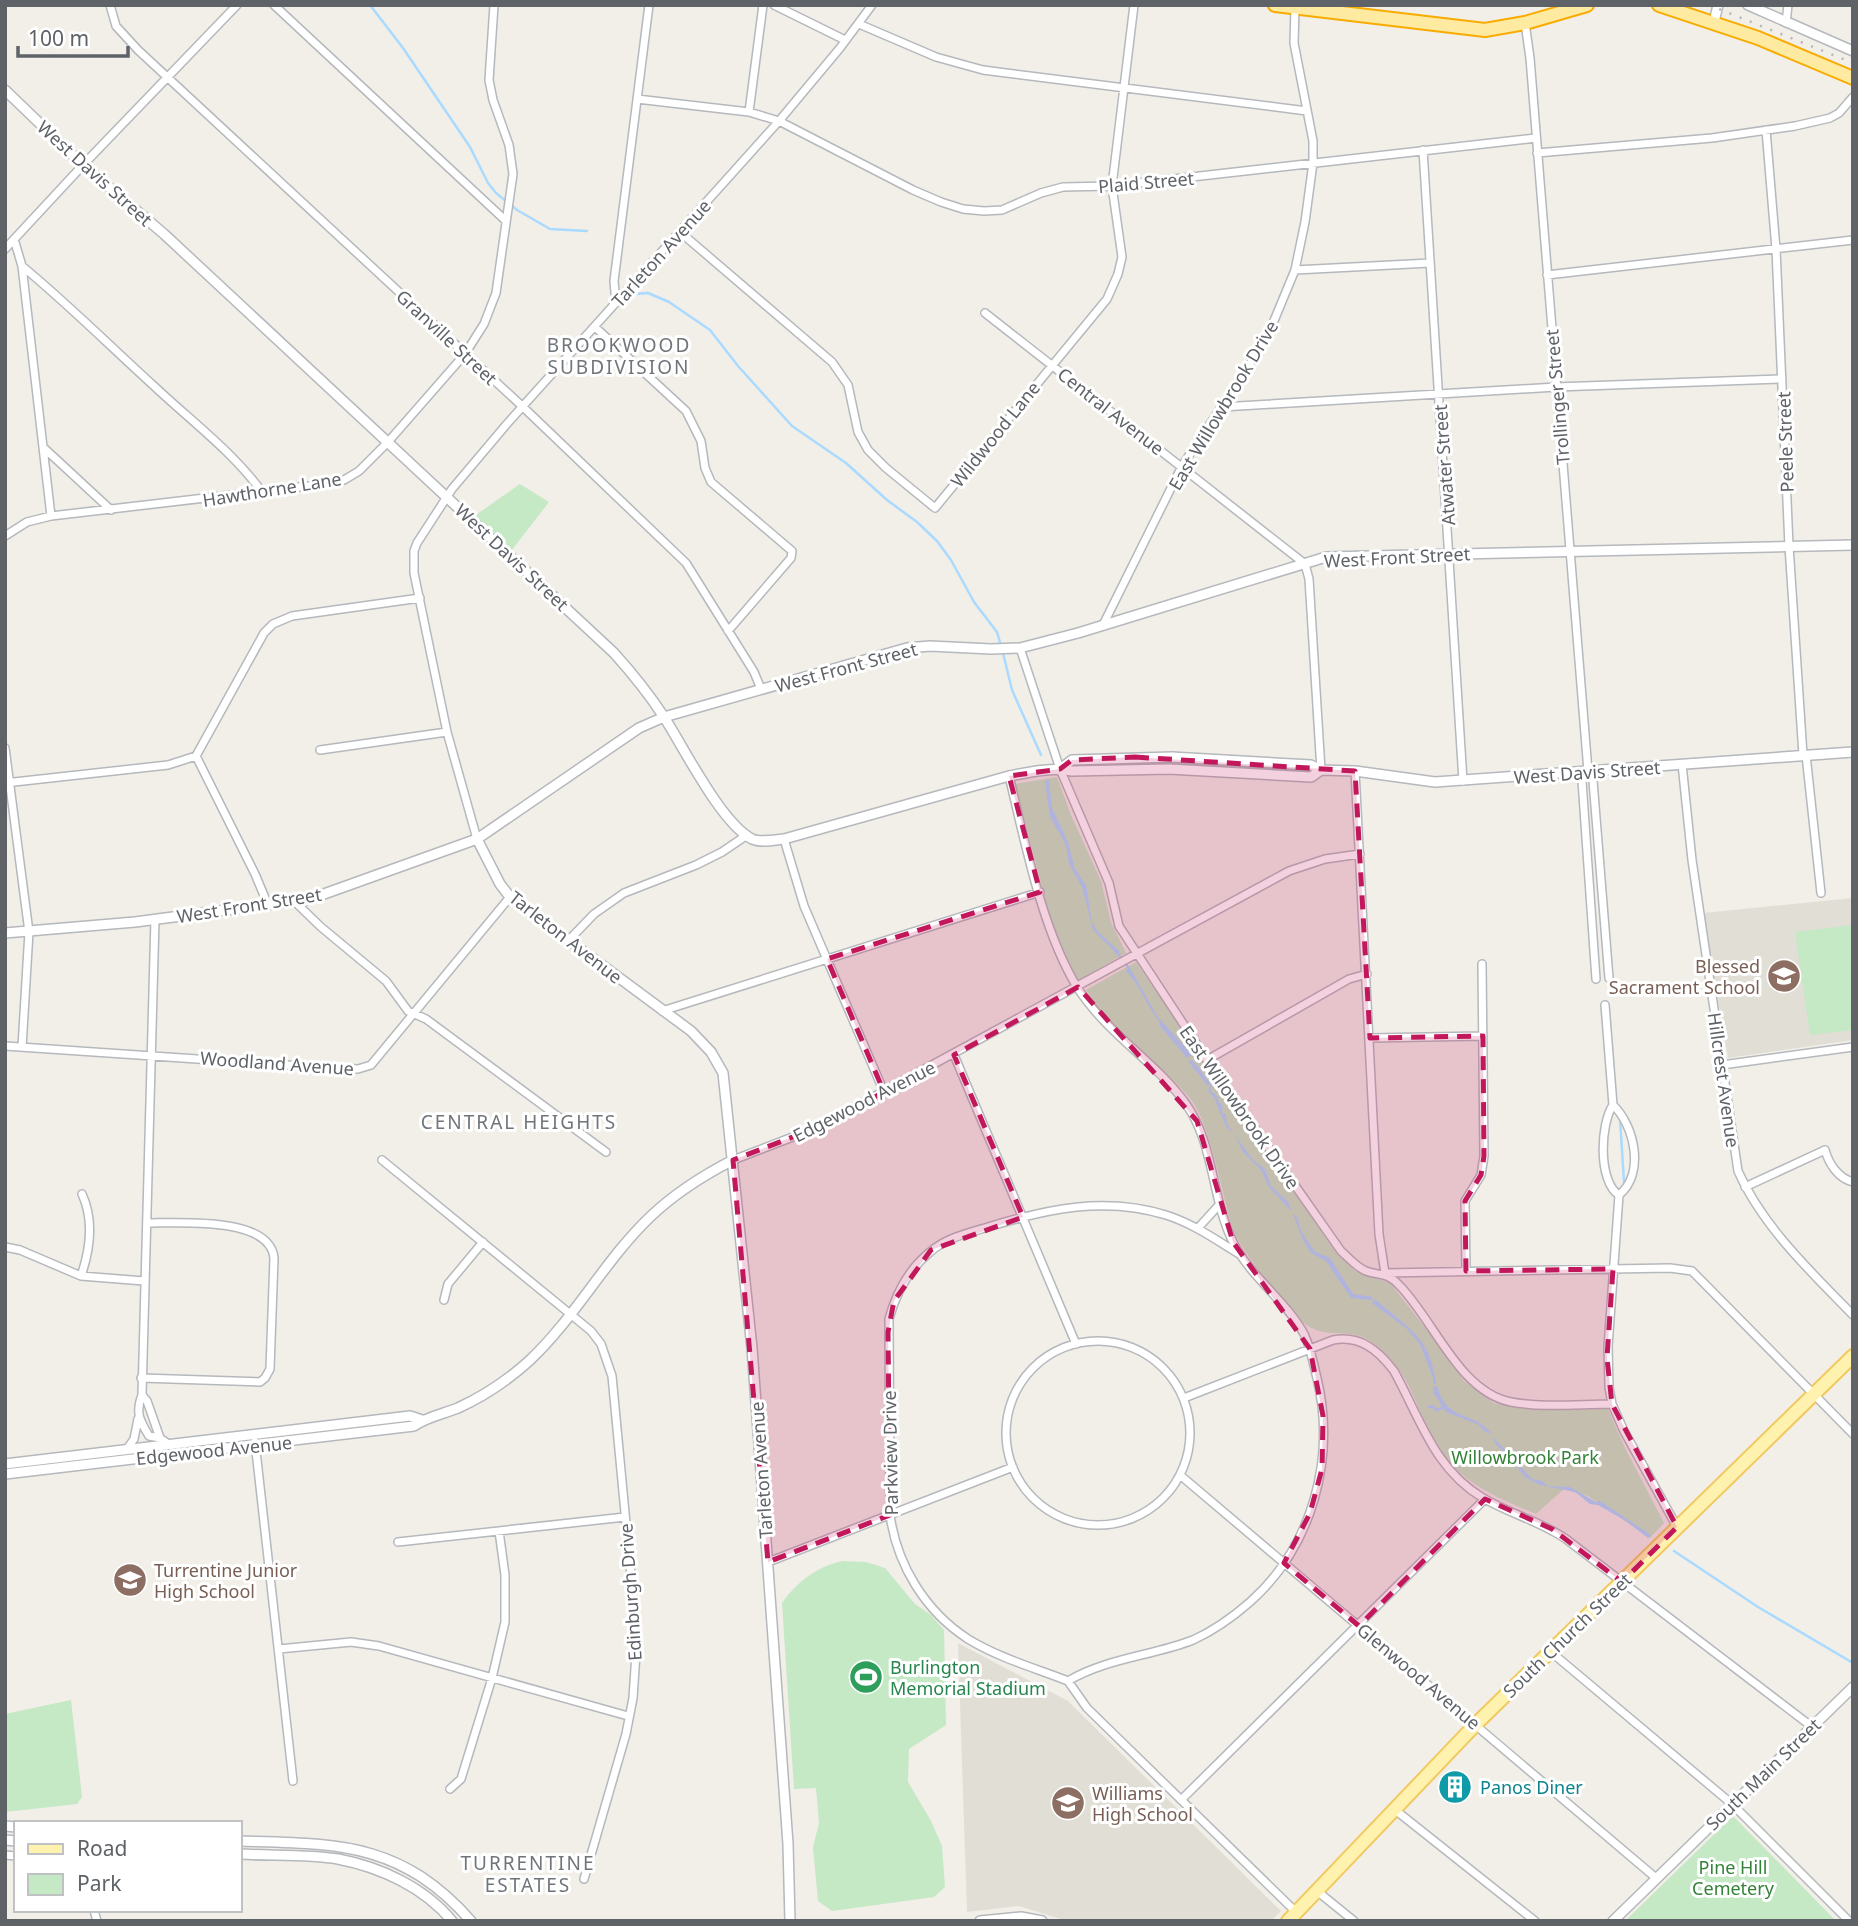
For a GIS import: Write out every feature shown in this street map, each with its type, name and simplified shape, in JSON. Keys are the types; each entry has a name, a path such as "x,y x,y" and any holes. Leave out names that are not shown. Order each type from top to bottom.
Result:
{"highway":[{"path":"1275,5 1475,30 1500,29 1587,5"},
{"path":"1659,5 1714,22 1853,78"}],"main road":[{"name":"South Church Street","path":"1292,1917 1476,1724 1853,1356"}],"street":[{"name":"Granville Street","path":"110,5 116,26 168,77 686,563 754,672 761,689"},
{"path":"5,249 237,5"},
{"path":"274,5 506,221"},
{"name":"Hawthorne Lane","path":"5,536 27,522 51,516 344,480 359,471 388,442 466,354 484,324 496,293 512,184 512,163 489,80 494,5"},
{"path":"616,303 614,281 649,5"},
{"path":"749,112 763,5"},
{"path":"775,5 845,40"},
{"name":"Tarleton Avenue","path":"790,1921 788,1844 752,1348 726,1088 721,1067 691,1031 510,897 500,884 477,839 447,732 414,573 414,551 452,489 779,121 872,5"},
{"name":"Wildwood Lane","path":"680,232 832,362 848,385 858,432 868,450 935,508 1107,299 1118,274 1121,246 1112,186 1134,5"},
{"path":"1714,22 1718,5"},
{"path":"1748,5 1853,51"},
{"path":"1786,23 1788,5"},
{"name":"East Willowbrook Drive","path":"1103,625 1182,466 1266,340 1295,270 1313,163 1312,141 1294,43 1295,8"},
{"name":"Trollinger Street","path":"1525,23 1588,771"},
{"path":"859,24 923,52 982,70 1307,111"},
{"name":"West Davis Street","path":"5,90 83,165 164,234 448,496 614,653 664,717 716,801 747,835 758,841 784,839 1009,776 1059,769 1169,769 1311,777 1321,770 1355,771 1418,781 1463,781 1853,752"},
{"path":"1537,153 1712,138 1766,130 1830,118 1839,113 1853,97"},
{"name":"Plaid Street","path":"637,99 749,112 779,121 913,190 963,209 984,211 1002,210 1041,193 1063,187 1112,186 1536,138"},
{"name":"Peele Street","path":"1766,130 1776,249 1789,546 1805,755 1821,893"},
{"name":"Atwater Street","path":"1423,150 1463,781"},
{"path":"14,239 22,266 51,516"},
{"path":"1547,275 1853,240"},
{"path":"1295,270 1430,263"},
{"path":"22,266 249,474 262,492"},
{"name":"Central Avenue","path":"985,313 1306,564"},
{"path":"595,327 686,411 701,441 705,468 711,482 792,551 791,558 728,631"},
{"path":"1222,407 1556,387 1782,379"},
{"path":"43,447 111,510"},
{"name":"West Front Street","path":"5,933 295,902 337,890 477,839 639,729 664,717 907,648 1016,648 1103,625 1326,557 1853,545"},
{"path":"1306,564 1321,770"},
{"path":"7,783 168,765 195,756 264,633 273,624 292,616 419,598"},
{"name":"East Willowbrook Drive","path":"1016,648 1059,769 1109,883 1119,926 1207,1060 1341,1251 1364,1270 1385,1273 1398,1283 1468,1378 1482,1390 1507,1402 1520,1404 1612,1404"},
{"path":"320,750 447,732"},
{"path":"5,748 7,783 29,932 22,1047"},
{"path":"195,756 268,905"},
{"name":"Hillcrest Avenue","path":"1682,764 1692,860 1737,1165 1745,1187 1802,1264 1853,1315"},
{"path":"1355,771 1379,1234 1385,1273 1679,1268 1692,1271 1853,1434"},
{"path":"1596,979 1582,781 1588,771 1593,780 1609,978"},
{"path":"1009,776 1028,855 1058,947 1078,987 1111,1028 1173,1087 1192,1113 1202,1135 1219,1205 1233,1242 1303,1333 1310,1349 1323,1416 1322,1469 1318,1493 1284,1563 1249,1603 1195,1639 1103,1665 1068,1681 1087,1708 1181,1800 1292,1917"},
{"path":"568,941 594,914 624,893 696,865 747,835"},
{"path":"784,839 804,906 884,1092"},
{"name":"Edgewood Avenue","path":"5,1474 414,1426 422,1420 455,1409 493,1389 530,1360 648,1219 676,1193 733,1160 816,1128 1290,871 1325,859 1360,854"},
{"path":"662,1011 1040,892"},
{"name":"Woodland Avenue","path":"5,1046 365,1068 371,1065 416,1014 510,897"},
{"path":"295,902 386,981 408,1011 426,1019 606,1152"},
{"path":"127,1449 134,1439 138,1405 142,1395 155,919"},
{"path":"1466,1271 1465,1201 1481,1175 1484,1156 1482,964"},
{"path":"1207,1060 1349,979 1367,974"},
{"path":"1605,1005 1613,1105 1606,1119 1604,1161 1610,1188 1619,1195"},
{"path":"1370,1038 1483,1036"},
{"path":"1722,1065 1853,1047"},
{"path":"954,1055 1076,1344"},
{"path":"1613,1105 1626,1121 1634,1153 1631,1181 1619,1195 1607,1358 1612,1404 1636,1455 1677,1527"},
{"path":"1745,1187 1825,1150 1835,1170 1846,1180 1853,1182"},
{"name":"Edinburgh Drive","path":"382,1160 591,1331 608,1360 615,1402 637,1639 633,1698 626,1734 584,1878"},
{"path":"82,1194 89,1209 89,1229 88,1253 82,1276"},
{"path":"1199,1228 1219,1205"},
{"name":"Parkview Drive","path":"1068,1681 996,1653 969,1639 951,1626 922,1595 909,1576 895,1542 890,1515 888,1332 894,1301 911,1272 931,1250 961,1235 1064,1207 1110,1206 1165,1215 1199,1228 1241,1255"},
{"path":"141,1378 260,1382 270,1369 272,1246 248,1229 147,1223"},
{"path":"444,1300 448,1284 483,1242"},
{"path":"5,1247 20,1250 82,1276 144,1281"},
{"path":"1184,1398 1333,1340 1365,1343 1385,1359 1404,1389 1439,1458 1461,1483 1485,1499 1552,1529 1811,1726"},
{"path":"1105,1341 1140,1351 1169,1373 1184,1398 1191,1437 1188,1457 1180,1475 1163,1499 1145,1512 1125,1521 1095,1524 1069,1519 1045,1508 1026,1489 1013,1467 1007,1444 1007,1421 1016,1391 1035,1366 1061,1349 1076,1344 1105,1341"},
{"path":"142,1395 148,1401 160,1438"},
{"name":"Edgewood Avenue","path":"5,1464 410,1416 422,1420"},
{"path":"138,1419 149,1436 160,1438 170,1445 173,1455"},
{"path":"255,1435 293,1782"},
{"path":"768,1562 1013,1467"},
{"name":"Glenwood Avenue","path":"1180,1475 1656,1878"},
{"path":"1181,1800 1485,1499"},
{"path":"398,1542 625,1517"},
{"path":"450,1789 461,1779 492,1678 505,1622 506,1603 499,1531"},
{"path":"279,1649 335,1642 361,1643 398,1650 628,1716"},
{"path":"1551,1652 1732,1804 1849,1921"},
{"name":"South Main Street","path":"1613,1921 1853,1687"},
{"path":"1394,1809 1535,1921"},
{"path":"242,1841 333,1845 369,1852 409,1870 431,1884 471,1921"},
{"path":"242,1853 337,1859 369,1867 405,1883 431,1900 452,1921"},
{"path":"1317,1891 1354,1921"},
{"path":"981,1921 1013,1917 1042,1921"}],"highlighted area":[{"path":"1135,757 1355,771 1370,1038 1483,1036 1484,1156 1481,1175 1465,1201 1466,1271 1613,1269 1607,1358 1612,1404 1677,1527 1622,1582 1552,1529 1485,1499 1359,1626 1284,1563 1310,1513 1322,1469 1323,1416 1310,1349 1233,1242 1197,1121 1078,987 954,1055 1023,1217 931,1250 894,1301 888,1332 890,1515 768,1562 733,1160 816,1128 884,1092 827,959 1040,892 1009,776 1060,769 1072,760"}],"shaded area":[{"name":"Blessed Sacrament School","path":"1853,898 1853,1040 1728,1058 1703,913"},
{"name":"Williams High School","path":"958,1643 1068,1701 1281,1911 1271,1921 1067,1921 1019,1906 967,1912"}],"green space":[{"path":"520,484 549,502 508,555 470,519"},
{"path":"1057,777 1101,881 1111,922 1126,953 1079,980 1058,948 1015,784"},
{"path":"1853,925 1853,1030 1810,1035 1795,932"},
{"name":"Willowbrook Park","path":"1136,962 1335,1251 1355,1271 1390,1283 1464,1381 1494,1403 1545,1410 1608,1409 1664,1523 1650,1538 1588,1496 1564,1489 1536,1514 1489,1493 1462,1474 1439,1449 1403,1375 1380,1349 1361,1336 1316,1330 1297,1317 1261,1274 1236,1236 1205,1127 1192,1101 1174,1081 1114,1029 1086,990"},
{"name":"Burlington Memorial Stadium","path":"843,1561 866,1562 885,1568 915,1604 931,1615 944,1630 946,1725 909,1749 908,1782 942,1846 945,1887 934,1897 832,1911 818,1901 813,1847 819,1823 816,1788 794,1789 782,1603 808,1576"},
{"path":"71,1700 82,1797 77,1804 5,1812 5,1714"},
{"name":"Pine Hill Cemetery","path":"1733,1816 1836,1921 1625,1921"}],"water":[{"path":"1049,780 1052,808 1068,842 1075,869 1086,885 1092,922 1097,931 1120,952 1116,953 1093,930 1082,887 1069,864 1066,845 1050,817 1045,781"},
{"path":"1129,966 1157,1016 1192,1055 1187,1058 1159,1025 1160,1022 1126,971"},
{"path":"1191,1060 1212,1086 1210,1090 1218,1097 1223,1109 1221,1112 1226,1115 1227,1124 1233,1132 1227,1128 1214,1098 1208,1091 1210,1085 1207,1085 1188,1061"},
{"path":"1235,1135 1253,1160 1265,1169 1271,1186 1288,1202 1292,1212 1269,1187 1261,1170 1243,1152"},
{"path":"1293,1214 1315,1252 1330,1258 1353,1294 1373,1297 1371,1300 1351,1298 1326,1261 1311,1253"},
{"path":"1375,1299 1423,1343 1429,1354 1436,1384 1433,1384 1420,1344 1406,1328 1372,1303"},
{"path":"1433,1386 1437,1386 1447,1406 1477,1422 1492,1434 1485,1432 1479,1425 1446,1412 1433,1392"},
{"path":"1492,1436 1532,1479 1542,1481 1548,1486 1570,1487 1596,1502 1600,1501 1651,1535 1648,1538 1626,1521 1598,1505 1590,1504 1575,1492 1540,1485 1525,1477 1497,1446"}],"waterway":[{"path":"370,5 403,48 470,147 496,193 517,210 550,229 587,231"},
{"path":"635,294 648,293 669,302 710,330 792,426 846,463 937,541 951,560 974,602 997,632 1001,646"},
{"path":"1003,653 1012,690 1041,755"},
{"path":"1115,950 1128,967"},
{"path":"1620,1119 1624,1182"},
{"path":"1429,1407 1432,1406 1436,1410 1445,1407"},
{"path":"1674,1551 1758,1607 1853,1663"}],"railway":[{"path":"1709,5 1853,63"}],"place":[{"name":"Blessed Sacrament School","path":"1784,976"},
{"name":"Turrentine Junior High School","path":"130,1580"},
{"name":"Burlington Memorial Stadium","path":"866,1677"},
{"name":"Panos Diner","path":"1455,1787"},
{"name":"Williams High School","path":"1068,1803"}],"district":[{"name":"BROOKWOOD SUBDIVISION","path":"619,356"},
{"name":"CENTRAL HEIGHTS","path":"519,1122"},
{"name":"TURRENTINE ESTATES","path":"528,1874"}]}
